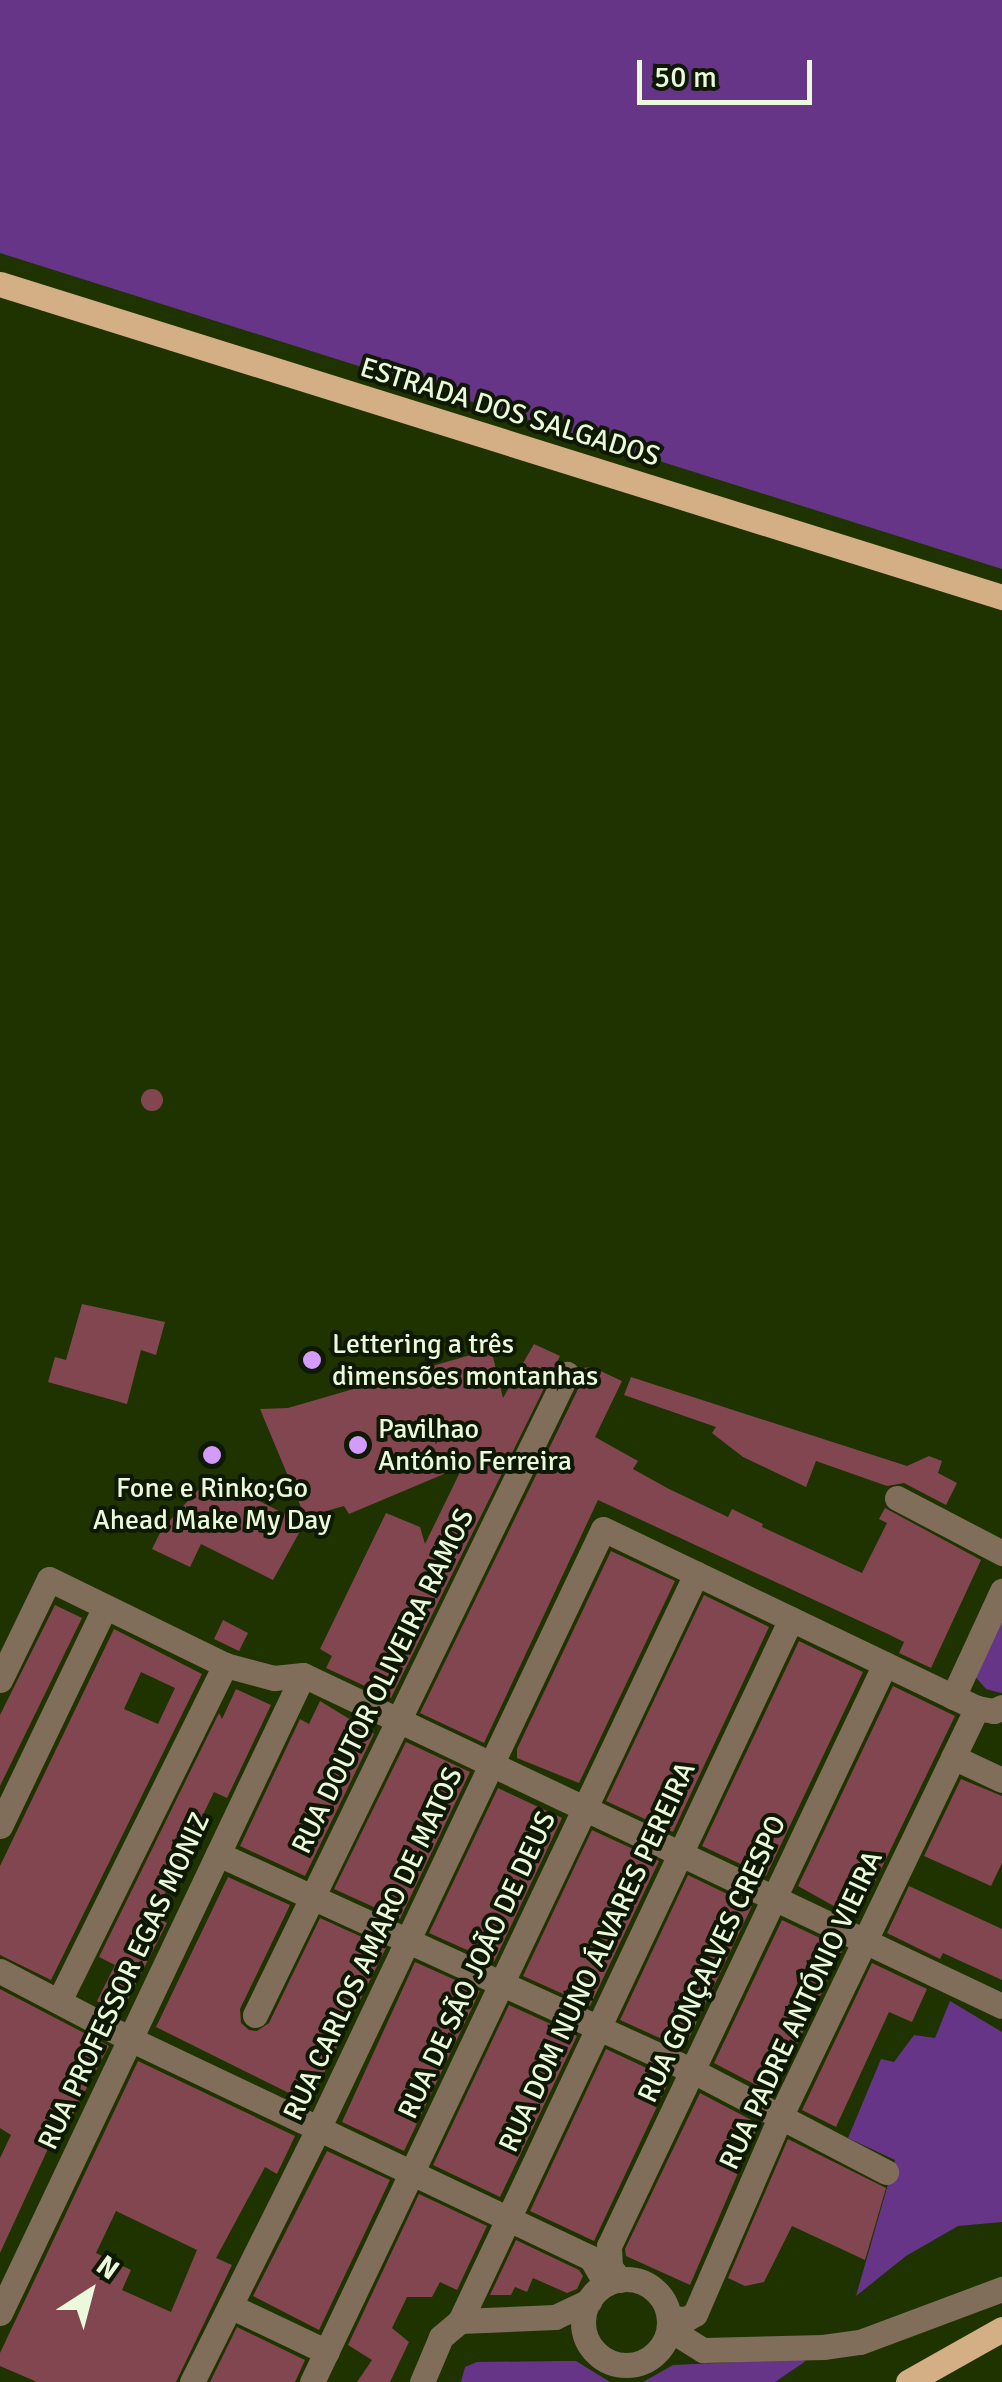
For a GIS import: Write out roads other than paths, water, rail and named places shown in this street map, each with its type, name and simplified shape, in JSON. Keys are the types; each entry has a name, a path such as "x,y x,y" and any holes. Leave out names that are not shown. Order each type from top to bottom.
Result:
{"main road":[{"name":"ESTRADA DOS SALGADOS","path":"0,284 1002,597"},
{"path":"908,2382 1002,2329"}],"street":[{"name":"RUA DOUTOR OLIVEIRA RAMOS","path":"255,2015 567,1374"},
{"path":"898,1498 1002,1553"},
{"name":"RUA CARLOS AMARO DE MATOS","path":"192,2382 318,2128 404,1939 603,1529 696,1574"},
{"path":"696,1574 981,1706"},
{"name":"RUA DE SÃO JOÃO DE DEUS","path":"312,2382 696,1574"},
{"path":"0,1680 48,1578 225,1665 274,1678 303,1675 584,1810 867,1938 1002,2006"},
{"name":"RUA PADRE ANTÓNIO VIEIRA","path":"702,2298 781,2115 981,1706 1002,1591"},
{"path":"0,1826 106,1607"},
{"name":"RUA DOM NUNO ÁLVARES PEREIRA","path":"422,2382 441,2337 460,2321 791,1619"},
{"name":"RUA GONÇALVES CRESPO","path":"605,2288 609,2246 885,1664"},
{"path":"59,2001 225,1665"},
{"name":"RUA PROFESSOR EGAS MONIZ","path":"0,2312 303,1675"},
{"path":"953,1757 1002,1780"},
{"path":"218,1854 692,2071 886,2172"},
{"path":"0,1971 130,2038 591,2258 605,2288"},
{"path":"640,2282 662,2298 668,2324 658,2351 633,2365 604,2360 590,2345 562,2332 460,2321 555,2317 605,2288 640,2282"},
{"path":"590,2345 583,2324 605,2288"},
{"path":"668,2324 702,2350 822,2348 860,2342 1002,2288"},
{"path":"668,2324 695,2314 702,2298"},
{"path":"702,2298 708,2327 743,2348"},
{"path":"230,2306 327,2352"}],"place":[{"name":"Lettering a três dimensões montanhas","path":"312,1360"},
{"name":"Pavilhao António Ferreira","path":"358,1445"},
{"name":"Fone e Rinko;Go Ahead Make My Day","path":"212,1455"}]}
